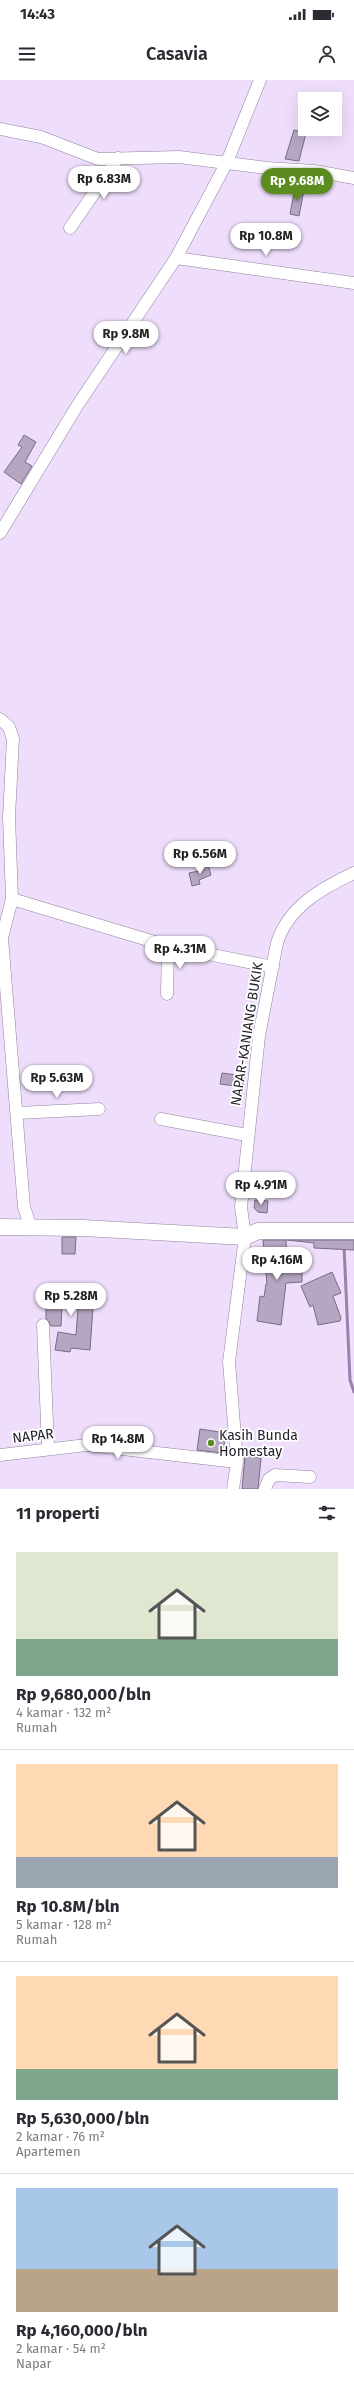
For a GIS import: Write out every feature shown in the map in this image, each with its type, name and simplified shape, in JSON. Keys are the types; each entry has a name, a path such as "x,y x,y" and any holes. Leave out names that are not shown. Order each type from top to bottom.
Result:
{"main road":[{"path":"0,1227 245,1237 258,1231 354,1232"}],"street":[{"path":"0,533 77,406 176,258 227,162 260,80"},
{"path":"0,129 42,137 98,159 179,157 267,168 315,171 354,178"},
{"path":"70,228 118,158"},
{"path":"176,258 354,283"},
{"path":"0,719 9,727 12,739 9,816 12,899 2,938 24,1207 31,1228"},
{"name":"NAPAR-KANIANG BUKIK","path":"245,1237 240,1207 247,1135 259,1036 281,932 289,918 306,901 329,886 354,873"},
{"path":"12,899 168,946 273,966"},
{"path":"167,994 168,946"},
{"path":"17,1113 99,1109"},
{"path":"161,1119 247,1135"},
{"path":"233,1489 237,1462 229,1362 245,1237"},
{"path":"43,1325 48,1448"},
{"name":"NAPAR","path":"0,1456 48,1448 87,1445 106,1446 163,1455 237,1462"},
{"path":"266,1489 269,1479 275,1475 310,1477"}],"building":[{"path":"294,130 298,131 298,136 305,136 299,161 285,159"},
{"path":"295,188 304,190 299,216 290,214"},
{"path":"111,327 117,332 110,342 103,337"},
{"path":"24,435 36,442 25,462 32,466 21,484 4,472 22,447 18,445"},
{"path":"208,865 211,875 199,880 200,884 192,886 189,873 199,871 198,868"},
{"path":"222,1073 244,1076 243,1087 220,1084"},
{"path":"255,1200 268,1201 267,1213 258,1212 254,1208"},
{"path":"62,1237 76,1237 75,1254 62,1254"},
{"path":"263,1240 286,1240 287,1262 302,1261 302,1282 286,1283 281,1325 257,1321 260,1296 264,1297 267,1284"},
{"path":"287,1240 354,1240 354,1250 314,1248 314,1243"},
{"path":"332,1272 341,1293 333,1296 341,1318 340,1321 318,1325 313,1305 310,1307 301,1286"},
{"path":"46,1289 94,1292 90,1350 71,1348 70,1352 55,1350 58,1332 76,1335 78,1308 62,1307 61,1326 51,1326 46,1318"},
{"path":"200,1429 226,1433 223,1453 197,1450"},
{"path":"245,1456 261,1458 258,1489 242,1489"}],"waterway":[{"path":"344,1246 350,1380 354,1392"}],"place":[{"name":"Kasih Bunda Homestay","path":"211,1443"}]}
